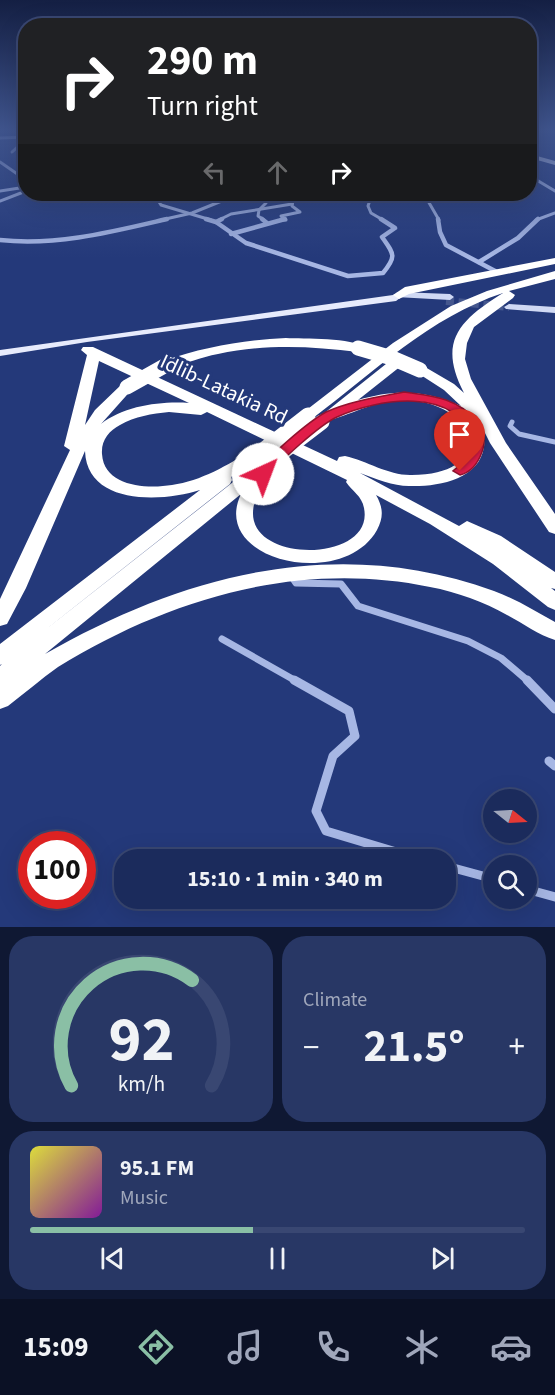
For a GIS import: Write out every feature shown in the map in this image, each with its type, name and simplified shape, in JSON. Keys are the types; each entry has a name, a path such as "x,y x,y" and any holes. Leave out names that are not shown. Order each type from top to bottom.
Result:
{"highway":[{"path":"397,296 405,291 555,261"},
{"path":"320,417 414,335 456,308 491,293 555,275"},
{"path":"498,443 464,379 458,359 460,343 468,325 555,281"},
{"path":"0,656 45,618 445,325 470,310 510,302"},
{"path":"0,618 16,588 66,472 100,413 127,387 168,364 207,350 258,342 306,342 358,348 392,358 420,370 464,400 498,443 555,528"},
{"path":"66,472 90,346"},
{"name":"Idlib-Latakia Rd","path":"90,346 257,429 341,464 500,559 555,602"},
{"name":"Idlib-Latakia Rd","path":"90,346 341,464 494,541 555,582"},
{"path":"320,417 386,398 404,396 425,398 456,409 469,420 480,441 472,462 460,471 428,480 409,481 341,464"},
{"path":"257,429 192,407 158,407 126,415 108,426 98,437 93,450 94,463 102,476 116,485 136,492 161,494 186,489 265,458"},
{"path":"265,458 246,502 244,516 249,530 258,539 274,550 293,557 336,555 354,548 365,539 370,530 375,514 371,501 341,464"},
{"path":"0,678 265,458"},
{"path":"0,699 51,661 102,632 142,614 184,597 224,586 290,574 335,569 371,571 447,583 488,597 555,632"}],"main road":[{"path":"0,352 59,345 90,346 114,338 397,296 448,299"},
{"path":"510,302 526,308 555,310"}],"street":[{"path":"537,180 555,191"},
{"path":"0,191 18,190"},
{"path":"0,201 18,193"},
{"path":"158,201 161,205 216,222 246,243 348,276 383,273 393,261 393,253 382,237 395,228 371,213 368,206 370,201"},
{"path":"0,240 27,243 64,241 192,213 222,201"},
{"path":"266,201 259,210 258,216 267,223"},
{"path":"428,201 439,221 440,232 446,245 497,272"},
{"path":"216,222 231,214 292,204"},
{"path":"231,234 286,220 281,216 300,212 292,204"},
{"path":"479,262 518,238 540,218 555,213"},
{"path":"512,422 510,426 519,434 555,442"},
{"path":"290,574 296,583 341,584 358,606 464,639 501,658 528,681 555,709"},
{"path":"222,639 349,711 355,736 333,756 316,811 326,831 386,849"},
{"path":"456,869 483,876"},
{"path":"537,892 555,897"}],"tunnel":[{"path":"446,301 509,307"}],"route":[{"path":"263,474 272,461 330,415 386,398 404,396 442,402 456,409 469,420 480,441 472,462 460,471"}]}
